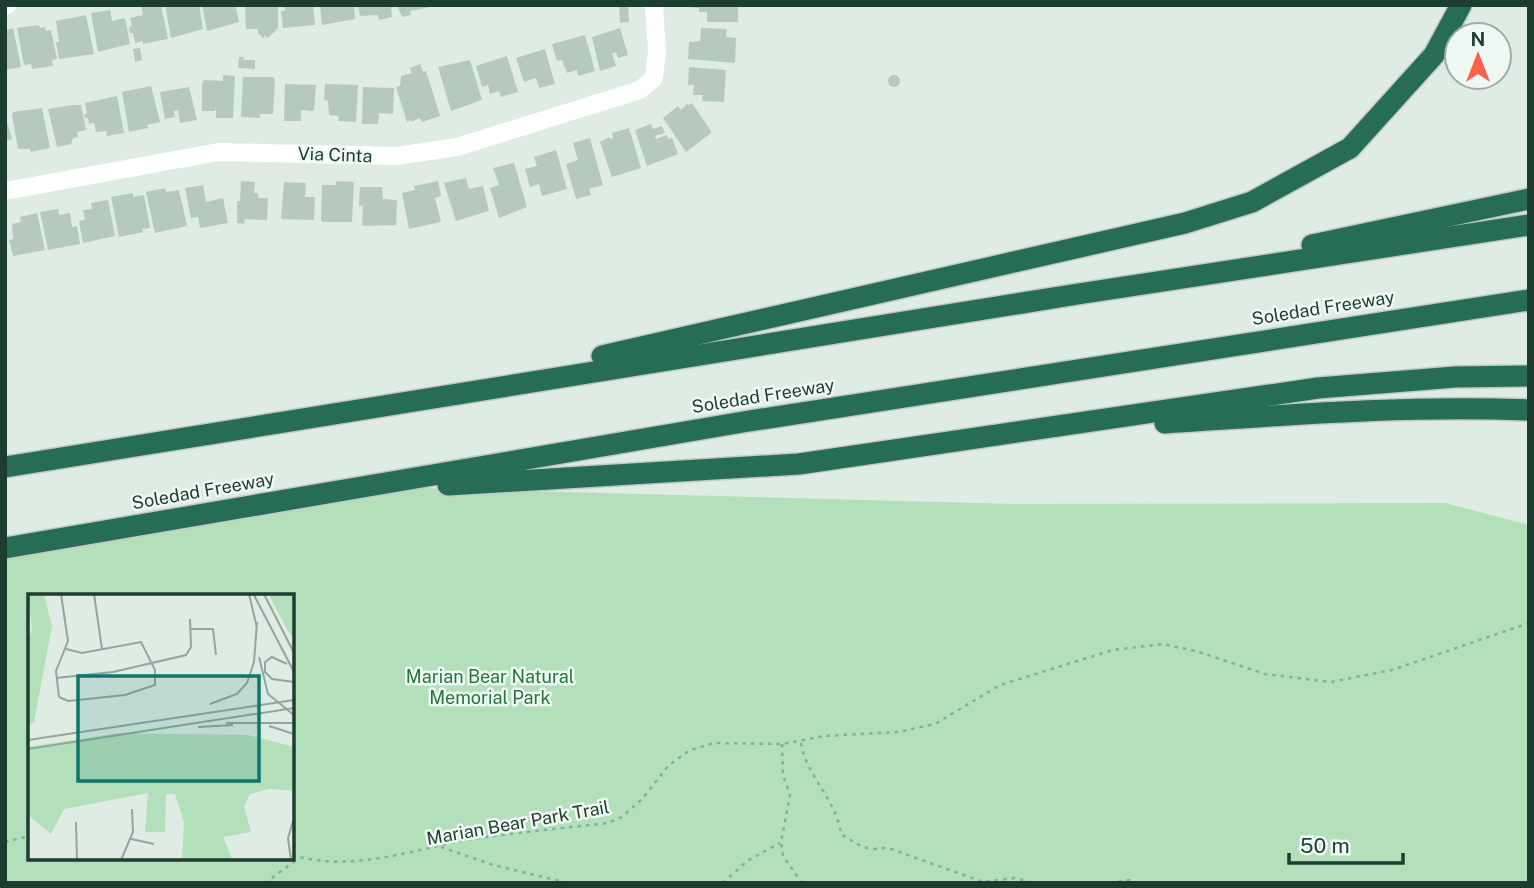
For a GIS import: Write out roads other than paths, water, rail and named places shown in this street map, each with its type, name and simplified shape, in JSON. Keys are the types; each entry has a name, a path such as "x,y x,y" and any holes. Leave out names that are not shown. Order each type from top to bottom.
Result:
{"highway":[{"path":"367,407 660,344 1185,223 1252,202 1350,148 1434,55 1461,5"},
{"path":"1078,294 1529,199"},
{"path":"5,467 1078,294 1529,225"},
{"name":"Soledad Freeway","path":"5,548 743,422 1529,300"},
{"path":"341,491 799,464 1318,388 1455,377 1529,376"},
{"path":"1023,433 1375,410 1464,407 1529,410"}],"street":[{"name":"Via Cinta","path":"5,191 218,152 396,156 457,147 640,90 654,78 657,52 654,5"}],"park label":[{"name":"Marian Bear Natural Memorial Park","path":"490,687"}]}
